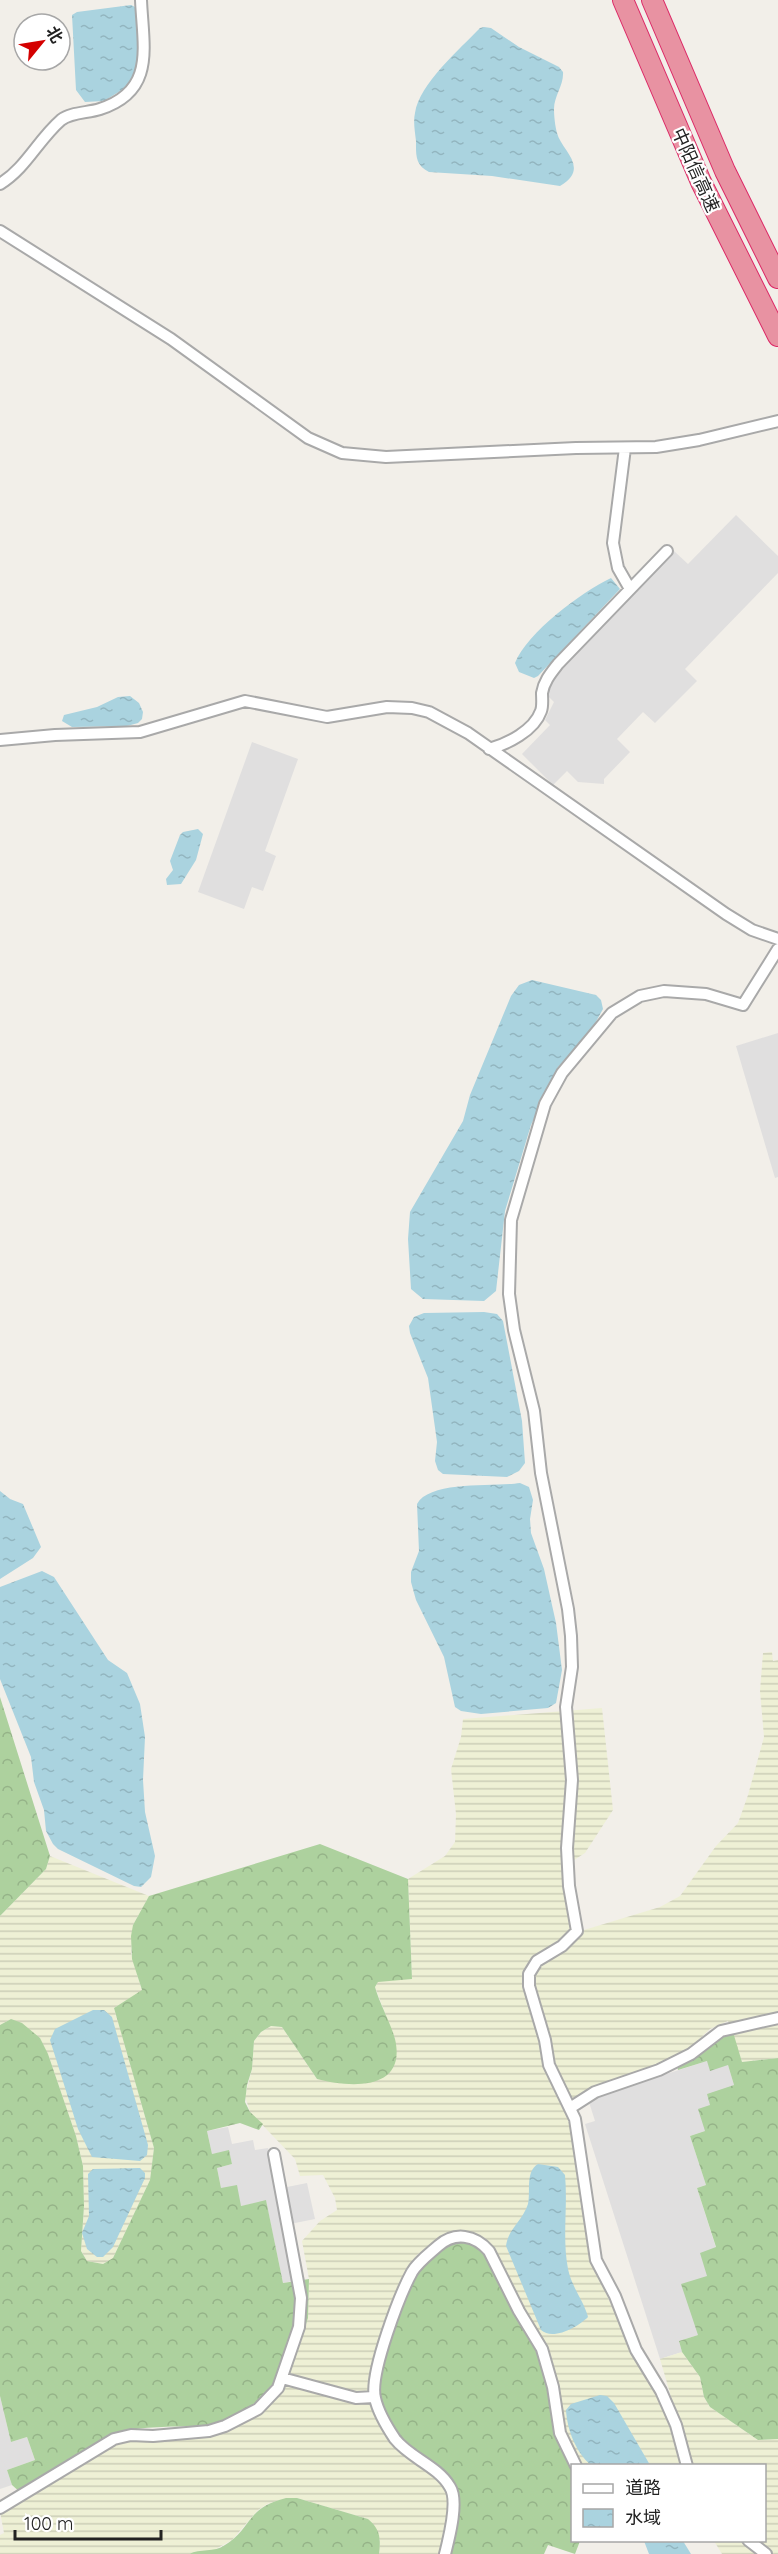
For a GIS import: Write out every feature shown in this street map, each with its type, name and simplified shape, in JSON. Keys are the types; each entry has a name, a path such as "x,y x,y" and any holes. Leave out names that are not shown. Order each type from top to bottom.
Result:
{"highway":[{"name":"中阳信高速","path":"623,0 701,182 778,336"},
{"name":"中阳信高速","path":"652,0 725,171 778,278"}],"street":[{"path":"0,184 19,170 63,118 109,106 129,94 135,87 142,68 141,0"},
{"path":"0,231 171,339 308,438 332,449 353,454 386,457 656,447 778,421"},
{"path":"625,448 613,543 618,568 630,589"},
{"path":"489,749 503,745 519,736 535,721 541,712 546,680 558,664 668,551"},
{"path":"0,741 55,735 140,732 156,729 229,704 250,701 327,717 387,707 412,708 439,717 468,733 726,914 752,930 778,939"},
{"path":"686,2464 676,2426 664,2399 636,2350 615,2296 596,2260 575,2120 549,2065 545,2040 528,1980 537,1961 561,1946 577,1931 569,1886 567,1848 572,1780 566,1707 572,1661 568,1609 548,1514 534,1411 514,1330 509,1294 511,1220 545,1104 562,1073 612,1012 640,996 664,991 706,994 743,1005 778,949"},
{"path":"570,2108 595,2092 659,2070 690,2054 721,2031 778,2018"},
{"path":"0,2508 122,2436 186,2433 225,2426 264,2403 276,2391 298,2327 301,2298 274,2154"},
{"path":"446,2554 453,2494 450,2486 442,2476 404,2449 386,2425 374,2397 388,2331 413,2270 443,2242 460,2236 473,2237 489,2251 519,2311 542,2349 553,2387 560,2433 575,2464"},
{"path":"282,2378 356,2398 374,2397"},
{"path":"749,2542 766,2554"}],"shaded area":[{"path":"736,515 778,556 778,573 685,669 697,681 655,723 643,712 617,739 630,752 604,779 604,784 578,782 567,771 553,785 522,754 550,725 545,720 554,702 548,696 553,676 674,551 688,564"},
{"path":"252,742 298,759 265,851 276,856 263,891 252,887 244,909 198,892"},
{"path":"778,1033 778,1177 775,1178 736,1046"},
{"path":"707,2061 728,2065 734,2085 710,2105 705,2131 690,2136 706,2185 697,2188 716,2248 707,2275 698,2335 679,2341 682,2352 660,2359 585,2124 595,2121 588,2099"},
{"path":"228,2127 232,2144 253,2140 255,2150 268,2148 277,2189 307,2183 315,2219 285,2225 297,2280 283,2283 266,2201 241,2206 221,2188 217,2168 232,2164 229,2151 212,2154 207,2131"},
{"path":"0,2396 11,2442 27,2437 35,2460 7,2470 12,2485 0,2489"}],"green space":[{"path":"772,1652 773,1661 778,1660 778,2058 742,2062 728,2021 710,2029 690,2048 665,2063 566,2105 597,2274 642,2371 671,2422 682,2464 583,2464 577,2459 569,2447 551,2361 541,2336 519,2302 486,2239 466,2231 434,2241 417,2255 407,2268 386,2317 373,2386 368,2393 324,2386 290,2373 308,2318 309,2279 302,2241 320,2221 337,2210 335,2198 323,2175 300,2176 295,2159 250,2112 245,2096 252,2069 254,2041 261,2032 271,2026 282,2027 317,2079 395,2039 375,1987 383,1980 412,1979 408,1879 445,1856 455,1842 456,1814 451,1769 461,1737 463,1719 602,1708 613,1810 585,1853 565,1866 571,1919 584,1930 660,1907 680,1896 716,1846 738,1823 764,1737 760,1691 763,1653"},
{"path":"0,1697 50,1856 46,1869 0,1916"},
{"path":"320,1844 408,1879 412,1979 378,1982 375,1987 395,2039 396,2056 393,2068 385,2077 360,2084 317,2079 282,2027 271,2026 261,2032 254,2041 252,2069 245,2102 250,2112 263,2124 259,2130 240,2123 207,2131 212,2154 229,2150 232,2164 217,2168 221,2188 237,2185 241,2206 266,2200 283,2283 309,2279 308,2318 290,2373 280,2373 264,2397 246,2412 227,2421 206,2425 138,2429 114,2434 21,2493 12,2485 7,2470 35,2460 27,2437 11,2442 0,2396 0,2025 11,2019 22,2023 40,2038 48,2054 76,2136 83,2166 84,2206 81,2251 87,2261 103,2264 113,2258 150,2180 154,2148 114,2008 142,1990 132,1959 133,1925 149,1896"},
{"path":"50,1856 149,1896 133,1925 131,1953 142,1991 114,2008 154,2148 150,2180 113,2258 103,2264 87,2261 81,2251 84,2206 83,2166 76,2136 48,2054 11,2019 0,2025 0,1916 46,1869"},
{"path":"733,2032 742,2062 778,2058 778,2439 758,2440 710,2407 704,2397 700,2377 682,2352 679,2341 698,2335 681,2284 707,2276 700,2253 716,2247 697,2188 706,2185 690,2136 705,2131 698,2109 710,2105 707,2094 734,2085 728,2065 710,2071 707,2061 678,2070 677,2066 725,2033"},
{"path":"460,2239 480,2245 535,2340 571,2464 571,2542 580,2542 575,2554 548,2545 544,2554 448,2554 456,2493 401,2438 392,2426 378,2398 380,2373 385,2355 411,2280 430,2256"},
{"path":"682,2352 700,2377 704,2397 710,2407 758,2440 778,2439 778,2554 772,2554 752,2542 766,2542 766,2464 691,2464 660,2359"},
{"path":"287,2386 354,2404 373,2404 383,2430 395,2446 438,2477 447,2487 450,2504 441,2554 379,2554 380,2540 368,2519 297,2498 286,2498 267,2504 258,2510 232,2540 214,2550 189,2554 0,2554 0,2535 4,2533 0,2512 118,2442 224,2432 257,2415"},
{"path":"286,2498 297,2498 368,2519 379,2534 379,2554 189,2554 225,2545 241,2532 263,2507"},
{"path":"715,2542 742,2542 760,2554 722,2554"}],"water":[{"path":"131,5 138,13 137,68 130,85 104,101 85,102 76,90 72,15 77,12"},
{"path":"480,28 491,28 519,47 559,67 563,72 554,104 555,121 557,133 574,166 569,179 560,186 492,176 429,172 419,163 416,155 414,123 418,102 432,79"},
{"path":"611,578 620,589 538,676 534,678 519,672 515,663 531,639 556,614"},
{"path":"130,696 139,703 143,712 142,719 138,723 127,726 72,727 62,721 64,715 97,707 118,697"},
{"path":"198,829 203,834 196,860 181,884 167,885 166,879 173,870 170,861 180,835 183,832"},
{"path":"532,980 596,995 601,1000 603,1009 588,1036 558,1067 531,1125 505,1211 496,1291 484,1301 423,1299 411,1289 408,1239 410,1212 463,1121 470,1095 511,996 519,985"},
{"path":"484,1312 497,1314 503,1321 522,1421 525,1463 519,1471 507,1477 443,1474 438,1470 435,1461 437,1442 428,1378 409,1326 414,1317 424,1313"},
{"path":"520,1483 529,1487 533,1500 530,1519 531,1533 544,1569 556,1623 562,1670 556,1703 548,1708 481,1714 461,1711 455,1707 444,1657 416,1600 411,1582 411,1572 419,1551 417,1504 424,1496 449,1488"},
{"path":"0,1491 10,1499 23,1504 41,1547 33,1558 0,1579"},
{"path":"42,1571 54,1577 108,1660 127,1673 140,1704 145,1737 143,1780 145,1812 155,1856 151,1877 141,1887 134,1886 58,1849 46,1831 44,1810 34,1782 31,1757 0,1679 0,1587"},
{"path":"93,2010 104,2010 112,2017 148,2145 147,2155 140,2161 92,2157 78,2129 50,2040 55,2029"},
{"path":"538,2164 558,2167 565,2175 565,2246 568,2269 588,2317 572,2328 552,2334 541,2330 506,2246 507,2240 528,2204 531,2172"},
{"path":"140,2168 145,2173 145,2178 113,2247 103,2257 97,2257 87,2249 82,2233 89,2216 88,2174 93,2169"},
{"path":"600,2395 607,2396 614,2403 649,2464 590,2464 581,2454 570,2433 566,2410 571,2404"},
{"path":"644,2542 684,2542 691,2554 649,2554"}]}
